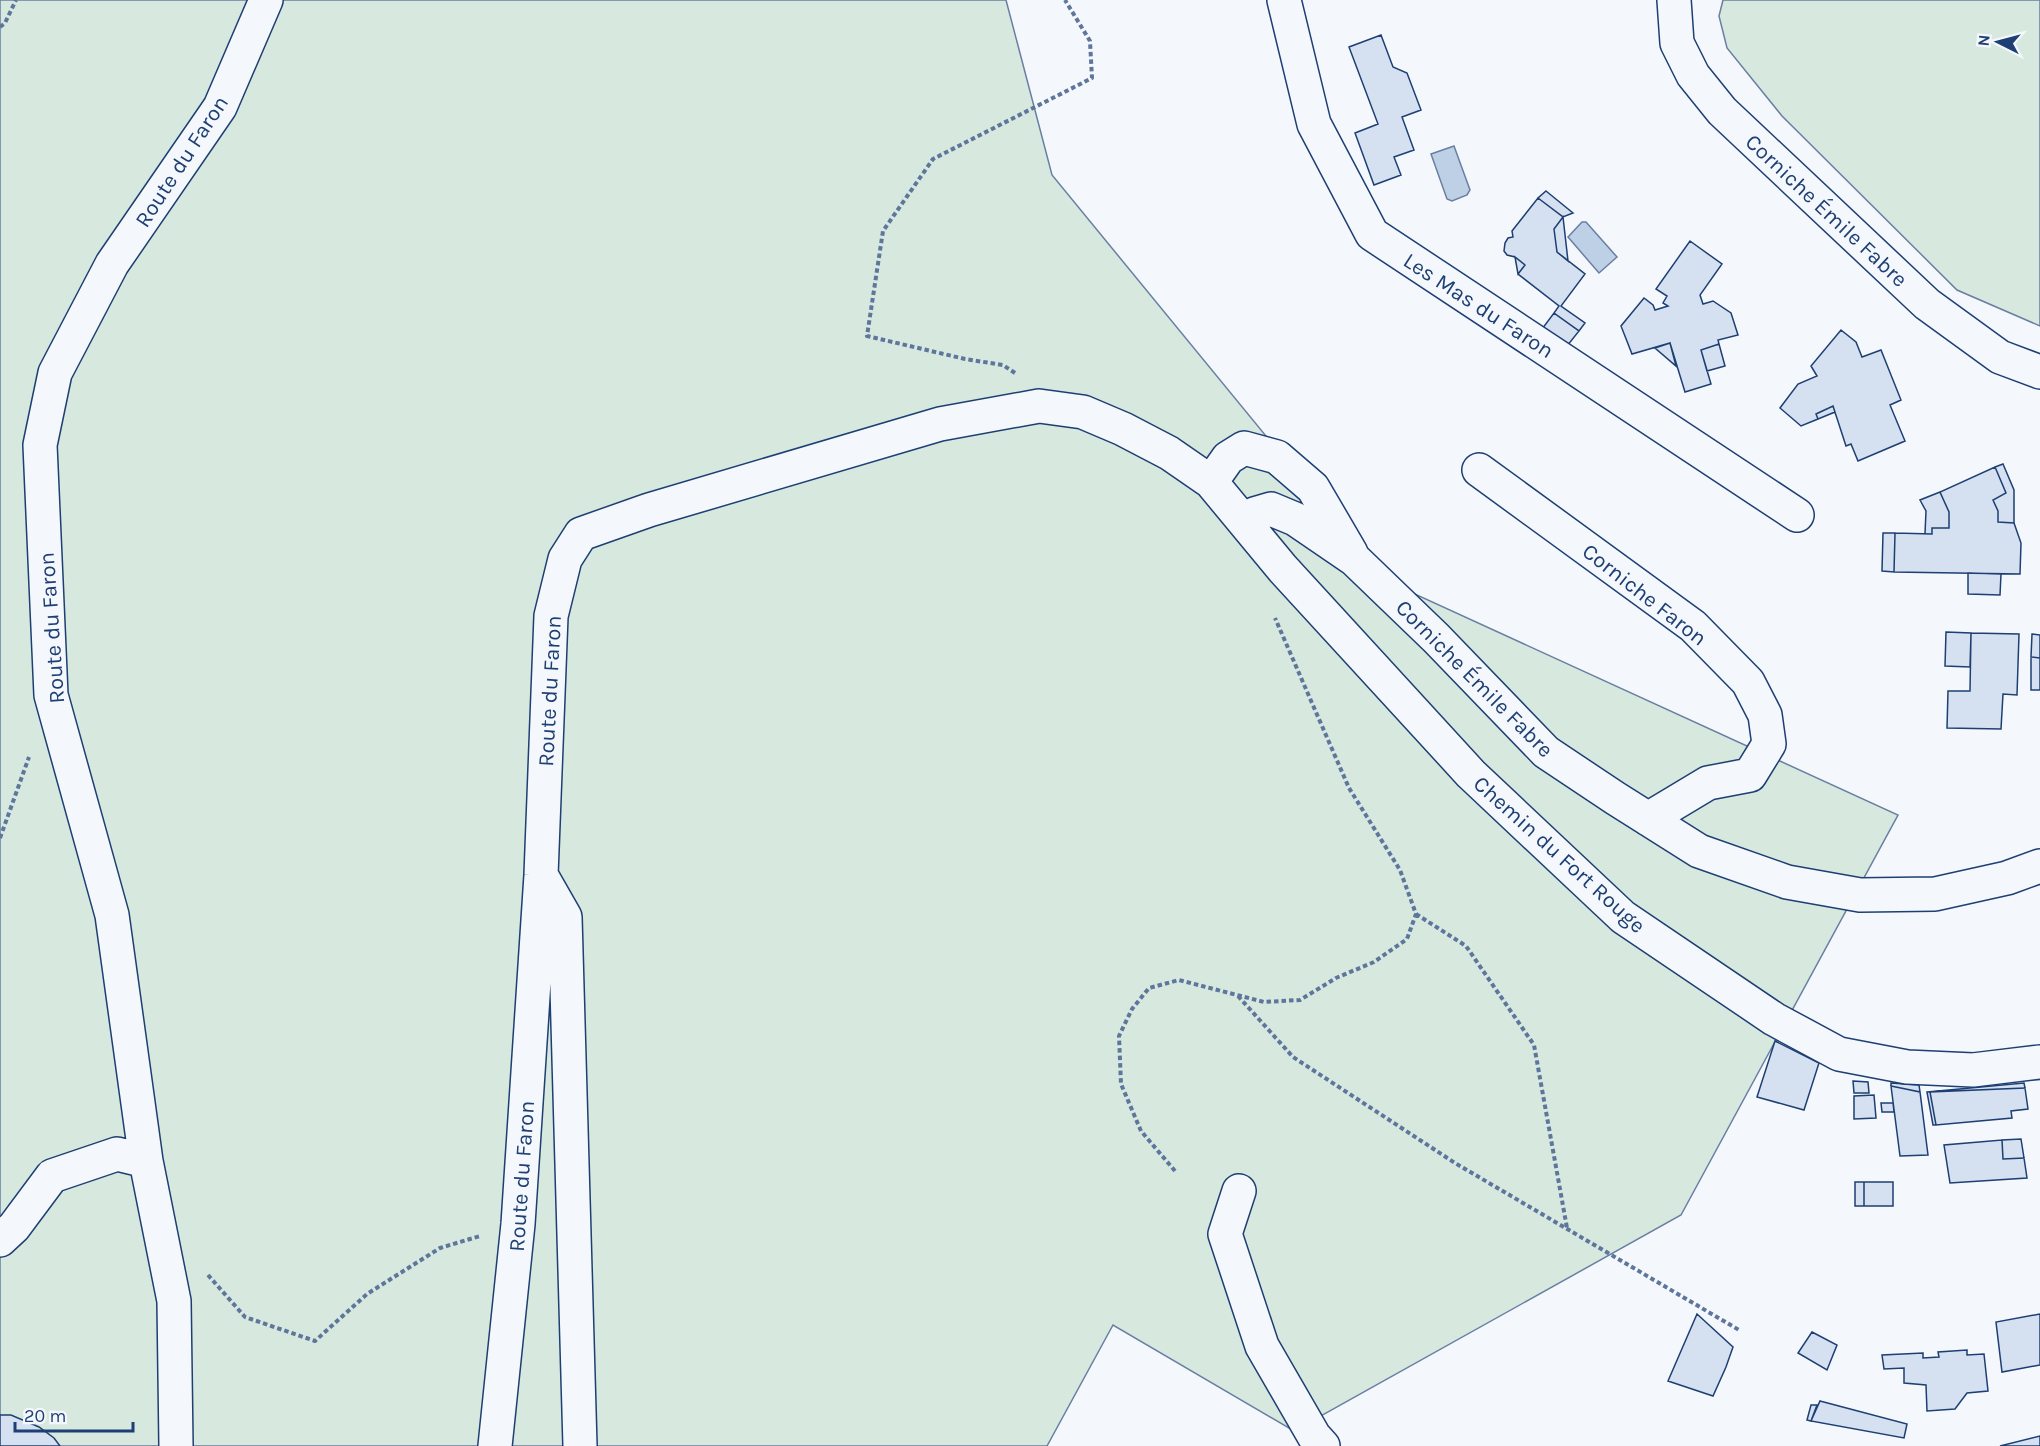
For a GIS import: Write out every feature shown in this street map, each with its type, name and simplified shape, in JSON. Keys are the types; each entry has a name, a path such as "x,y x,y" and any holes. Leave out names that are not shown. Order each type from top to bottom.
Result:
{"street":[{"name":"Route du Faron","path":"176,1446 174,1300 146,1161 112,915 51,694 40,445 55,373 112,264 220,107 266,0"},
{"name":"Les Mas du Faron","path":"1284,0 1314,124 1372,234 1797,515"},
{"name":"Corniche Émile Fabre","path":"1674,0 1677,43 1693,75 1722,111 1927,304 2000,357 2040,372"},
{"name":"Route du Faron","path":"495,1446 518,1224 541,875 551,616 565,559 581,534 650,510 940,424 1039,406 1083,412 1123,429 1169,453 1211,482"},
{"name":"Corniche Émile Fabre","path":"1211,482 1228,458 1244,448 1277,457 1313,488 1355,560"},
{"name":"Corniche Faron","path":"1479,470 1693,626 1748,682 1766,715 1769,744 1750,775 1708,783 1648,819"},
{"name":"Chemin du Fort Rouge","path":"1211,482 1283,569 1471,774 1623,917 1774,1019 1839,1054 1907,1067 1973,1070 2040,1062"},
{"name":"Corniche Émile Fabre","path":"1245,522 1254,514 1271,509 1295,519 1355,560 1436,638 1546,752 1698,851 1787,882 1860,895 1935,894 2007,878 2040,866"},
{"path":"541,875 565,917 580,1446"},
{"path":"0,1240 14,1227 52,1176 117,1154 146,1161"},
{"path":"1239,1191 1225,1234 1262,1346 1314,1436 1323,1446"}],"path":[{"path":"0,27 16,0"},
{"path":"1023,377 1003,365 965,359 867,336 883,231 933,159 1092,78 1089,41 1065,0"},
{"path":"1283,569 1269,582 1270,607 1349,788 1400,870 1416,914 1466,946 1534,1045 1567,1229"},
{"path":"0,838 31,750"},
{"path":"1175,1171 1141,1131 1121,1084 1119,1036 1132,1009 1149,988 1179,980 1263,1002 1300,1000 1336,978 1374,962 1407,939 1416,914"},
{"path":"1237,995 1293,1057 1455,1163 1739,1330"},
{"path":"205,1272 245,1317 315,1341 367,1294 440,1248 518,1224"}],"shaded area":[{"path":"0,0 1006,0 1052,175 1384,580 1898,815 1681,1215 1294,1431 1113,1325 1047,1446 0,1446"},
{"path":"1723,0 2040,0 2040,326 1957,290 1782,116 1727,48 1719,16"}],"water":[{"path":"1454,146 1470,190 1467,195 1452,201 1447,199 1431,154"},
{"path":"1582,222 1586,222 1617,257 1599,273 1568,237"}],"building":[{"path":"1381,35 1393,67 1407,73 1421,110 1402,117 1414,150 1394,157 1401,175 1374,185 1355,133 1378,124 1349,47"},
{"path":"1546,191 1573,213 1563,217 1538,198"},
{"path":"1538,198 1563,217 1554,229 1557,252 1585,274 1561,306 1585,323 1579,331 1554,313 1559,306 1518,274 1525,265 1504,251 1508,238 1513,237 1512,231"},
{"path":"1563,217 1568,261 1557,252 1554,229"},
{"path":"1690,241 1722,264 1700,295 1703,304 1713,301 1731,313 1738,335 1718,340 1719,344 1701,350 1711,384 1685,392 1670,343 1632,354 1621,326 1644,298 1653,305 1655,310 1668,306 1663,303 1667,296 1656,289"},
{"path":"1515,257 1525,265 1518,274"},
{"path":"1554,313 1579,331 1567,346 1542,329"},
{"path":"1841,330 1856,342 1862,357 1881,350 1901,400 1890,405 1905,441 1858,461 1851,444 1846,446 1833,406 1816,414 1818,419 1801,426 1780,408 1798,384 1817,376 1811,366"},
{"path":"1670,343 1676,366 1655,348"},
{"path":"1719,344 1725,366 1707,371 1701,350"},
{"path":"1833,406 1835,412 1818,419 1816,414"},
{"path":"2003,464 2014,490 2014,523 1998,522 1998,511 1993,500 2006,493 1995,467"},
{"path":"1995,467 2006,493 1993,500 1998,511 1998,522 2014,523 2021,543 2020,574 1894,572 1895,533 1932,534 1932,528 1949,528 1949,512 1940,492"},
{"path":"1940,492 1949,512 1949,528 1932,528 1932,534 1925,534 1926,511 1920,500"},
{"path":"1883,533 1895,533 1894,572 1882,571"},
{"path":"1968,573 2001,574 2000,595 1968,594"},
{"path":"1946,632 1971,633 1970,667 1945,666"},
{"path":"1971,633 2019,634 2017,695 2003,694 2001,729 1947,728 1948,691 1970,691"},
{"path":"2032,634 2040,635 2040,658 2031,657"},
{"path":"2031,657 2040,658 2040,690 2031,690"},
{"path":"1775,1041 1819,1063 1804,1110 1757,1097"},
{"path":"1853,1081 1868,1082 1869,1093 1854,1093"},
{"path":"1891,1083 1919,1085 1920,1092 1891,1086"},
{"path":"2024,1083 2025,1088 1927,1092"},
{"path":"1891,1086 1920,1092 1928,1155 1900,1156"},
{"path":"2025,1088 2028,1109 2011,1111 2012,1118 1936,1125 1930,1092"},
{"path":"1927,1092 1930,1092 1936,1125 1933,1125"},
{"path":"1874,1095 1876,1118 1854,1119 1854,1096"},
{"path":"1881,1103 1893,1103 1894,1112 1882,1112"},
{"path":"2021,1139 2024,1158 2003,1159 2002,1140"},
{"path":"2002,1140 2003,1159 2024,1158 2027,1178 1950,1183 1944,1145"},
{"path":"1855,1182 1864,1182 1864,1206 1855,1206"},
{"path":"1864,1182 1893,1182 1893,1206 1864,1206"},
{"path":"1697,1314 1733,1347 1713,1396 1668,1381"},
{"path":"2040,1314 2040,1365 2002,1372 1996,1322"},
{"path":"1812,1332 1837,1345 1827,1370 1798,1353"},
{"path":"1967,1350 1967,1355 1984,1354 1988,1391 1967,1393 1955,1409 1927,1411 1926,1385 1904,1383 1904,1368 1884,1369 1882,1355 1923,1353 1923,1358 1939,1357 1938,1352"},
{"path":"1820,1401 1907,1424 1904,1438 1811,1421"},
{"path":"1811,1405 1817,1405 1811,1421 1807,1420"},
{"path":"0,1415 11,1415 39,1427 54,1438 60,1446 0,1446"},
{"path":"2040,1436 2040,1446 2000,1446"}]}
